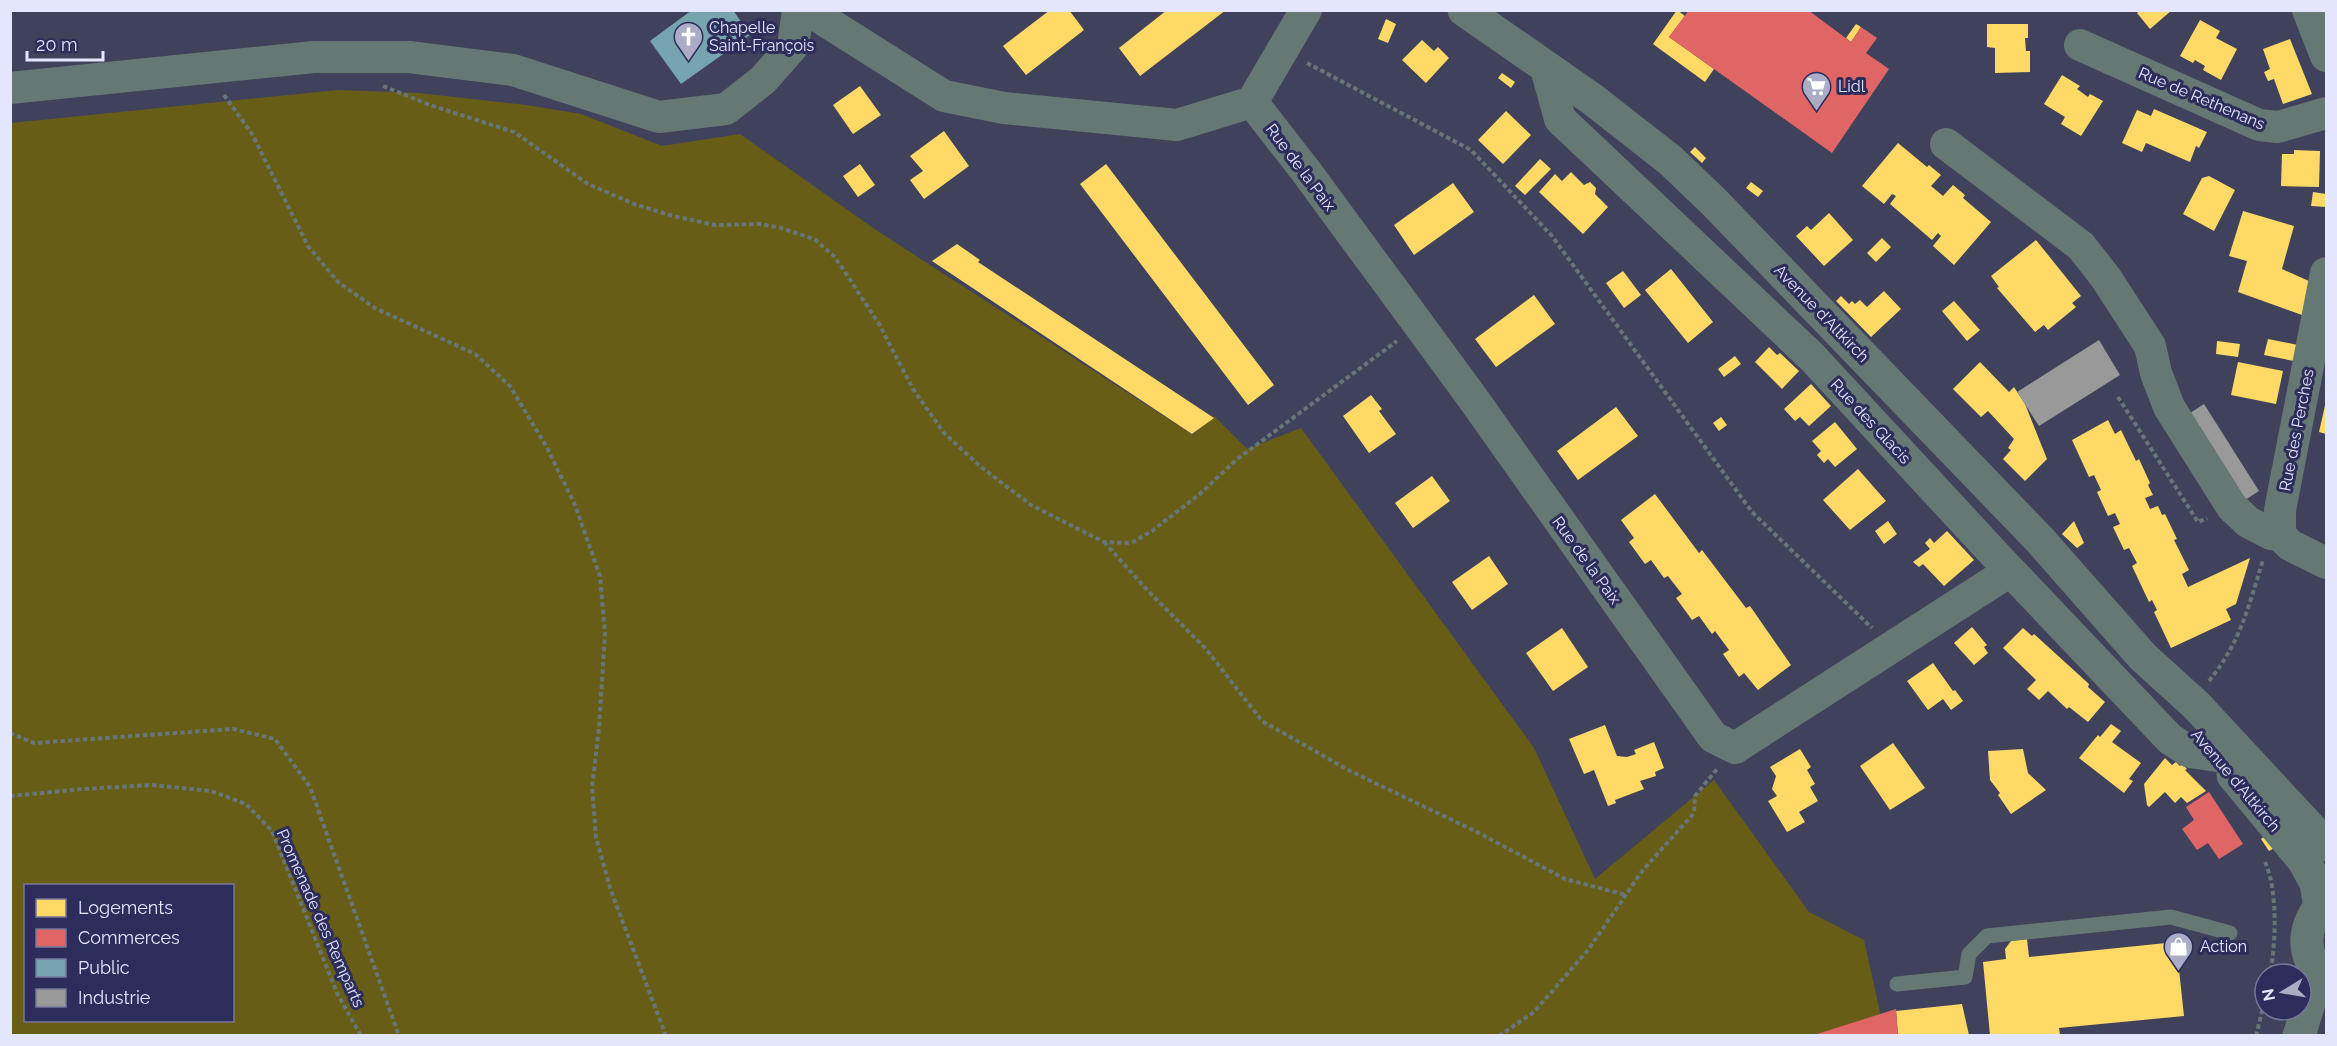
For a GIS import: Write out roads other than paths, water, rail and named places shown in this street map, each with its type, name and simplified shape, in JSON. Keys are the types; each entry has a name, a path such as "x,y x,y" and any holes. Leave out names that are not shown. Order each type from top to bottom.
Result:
{"street":[{"path":"10,88 314,57 409,57 513,70 659,117 726,108 763,80 793,46 798,10"},
{"path":"808,10 944,96 1015,109 1177,125 1252,102 1306,10"},
{"name":"Avenue d'Altkirch","path":"1464,10 1592,99 1670,160 1713,201 2039,539 2143,657 2196,705 2326,845"},
{"path":"2308,10 2326,56"},
{"name":"Rue de Rethenans","path":"2080,45 2259,125 2278,126 2326,113"},
{"name":"Rue des Glacis","path":"1546,68 1560,119 1812,357 2010,571 2170,739 2190,752 2217,756"},
{"name":"Rue de la Paix","path":"1252,102 1469,393 1713,737 1735,748 2010,571"},
{"path":"1947,144 2080,246 2106,278 2150,346 2156,373 2169,406 2232,507 2248,522 2276,534 2290,545 2326,563"},
{"name":"Rue des Perches","path":"2276,534 2326,273"},
{"name":"Avenue d'Altkirch","path":"2143,657 2184,718 2304,861 2316,883 2323,904"},
{"path":"2299,1035 2313,990 2321,974 2307,950 2306,936 2309,922 2323,904"}],"lane":[{"path":"1897,984 1965,977 1969,954 1987,936 2171,917 2230,933"}],"place":[{"name":"Chapelle Saint-François","path":"688,62"},
{"name":"Lidl","path":"1817,112"},
{"name":"Action","path":"2179,972"}]}
